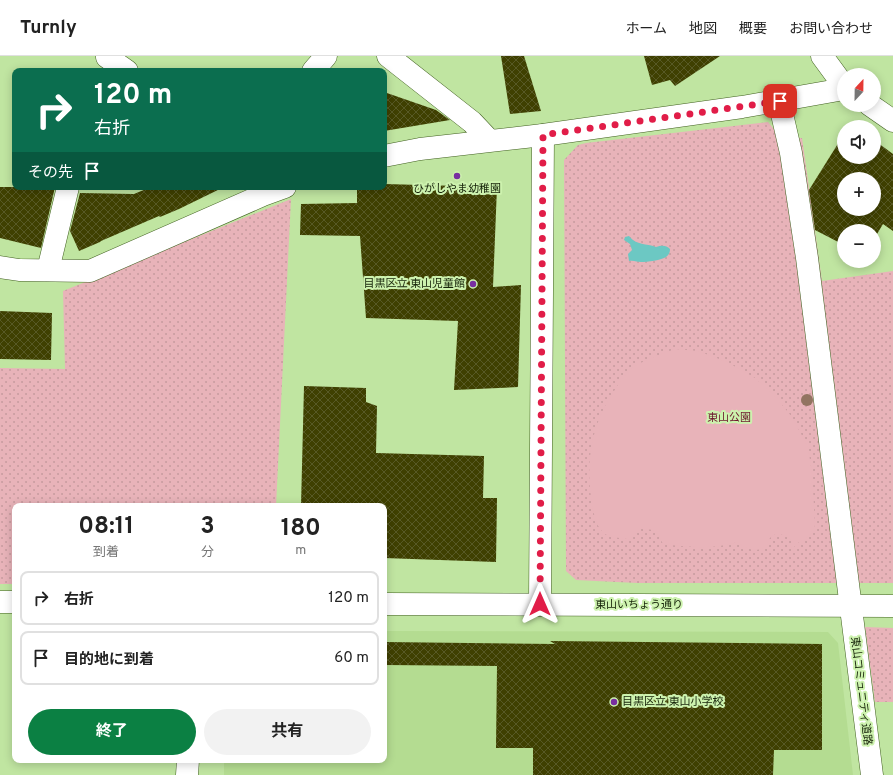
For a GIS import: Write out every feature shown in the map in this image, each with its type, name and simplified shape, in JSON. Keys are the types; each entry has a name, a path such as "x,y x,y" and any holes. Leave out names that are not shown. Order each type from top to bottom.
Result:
{"street":[{"path":"316,68 326,56"},
{"path":"388,56 472,122 489,140"},
{"path":"822,56 837,78"},
{"path":"104,61 120,68"},
{"path":"387,155 420,149 543,135 780,101 837,89"},
{"name":"東山コミュニティ道路","path":"780,101 791,153 807,258 872,775"},
{"path":"540,604 543,135"},
{"path":"48,270 67,190"},
{"path":"0,267 19,270 90,271 259,191"},
{"path":"0,602 12,602"},
{"name":"東山いちょう通り","path":"387,604 893,606"},
{"path":"188,763 188,775"}],"shaded area":[{"name":"目黒区立 東山小学校","path":"387,631 828,632 838,643 853,775 224,775 224,763 387,763"}],"green space":[{"name":"東山公園","path":"768,122 783,140 802,138 822,281 893,271 893,583 637,583 576,580 566,571 564,160 578,145 586,143"},
{"path":"291,199 276,503 12,503 12,584 0,584 0,368 65,369 63,291"},
{"path":"675,349 698,351 727,362 755,378 774,395 792,417 808,447 812,473 815,524 814,532 791,550 792,542 784,536 778,534 772,536 762,548 755,550 747,548 738,542 728,545 709,547 663,544 659,536 653,530 646,529 641,529 634,535 632,540 605,534 599,528 593,508 589,473 592,443 601,415 620,382 632,369 637,365"},
{"path":"865,627 893,628 893,702 875,702"}],"water":[{"path":"629,236 638,243 656,247 665,246 670,249 669,253 664,258 654,261 629,261 628,254 632,250 630,244 624,240 625,237"}],"building":[{"path":"501,56 524,56 541,111 510,114"},
{"path":"644,56 720,56 675,86 670,80 652,85"},
{"path":"387,93 436,110 450,120 387,130"},
{"path":"837,145 837,164 881,164 881,145 893,154 893,231 883,224 881,227 881,224 837,224 837,241 815,230 809,190"},
{"path":"387,184 497,187 493,287 521,285 518,387 454,390 458,321 366,318 360,236 300,235 301,204 357,203 357,190 387,190"},
{"path":"0,187 12,187 12,190 54,190 41,248 0,238"},
{"path":"144,190 218,190 179,209 160,217 159,216 79,251 70,231 80,193 134,194"},
{"path":"0,311 52,313 51,360 0,359"},
{"path":"304,386 366,388 366,402 377,406 376,453 484,456 483,498 497,498 496,562 387,558 387,503 301,503"},
{"name":"目黒区立 東山小学校","path":"550,641 822,644 822,750 774,750 773,775 533,775 533,748 496,748 497,666 387,665 387,642 555,644"}],"place":[{"name":"ひがしやま幼稚園","path":"457,176"},
{"name":"目黒区立 東山児童館","path":"473,284"},
{"name":"目黒区立 東山小学校","path":"614,702"}],"route":[{"path":"540,604 543,135 780,101"}]}
